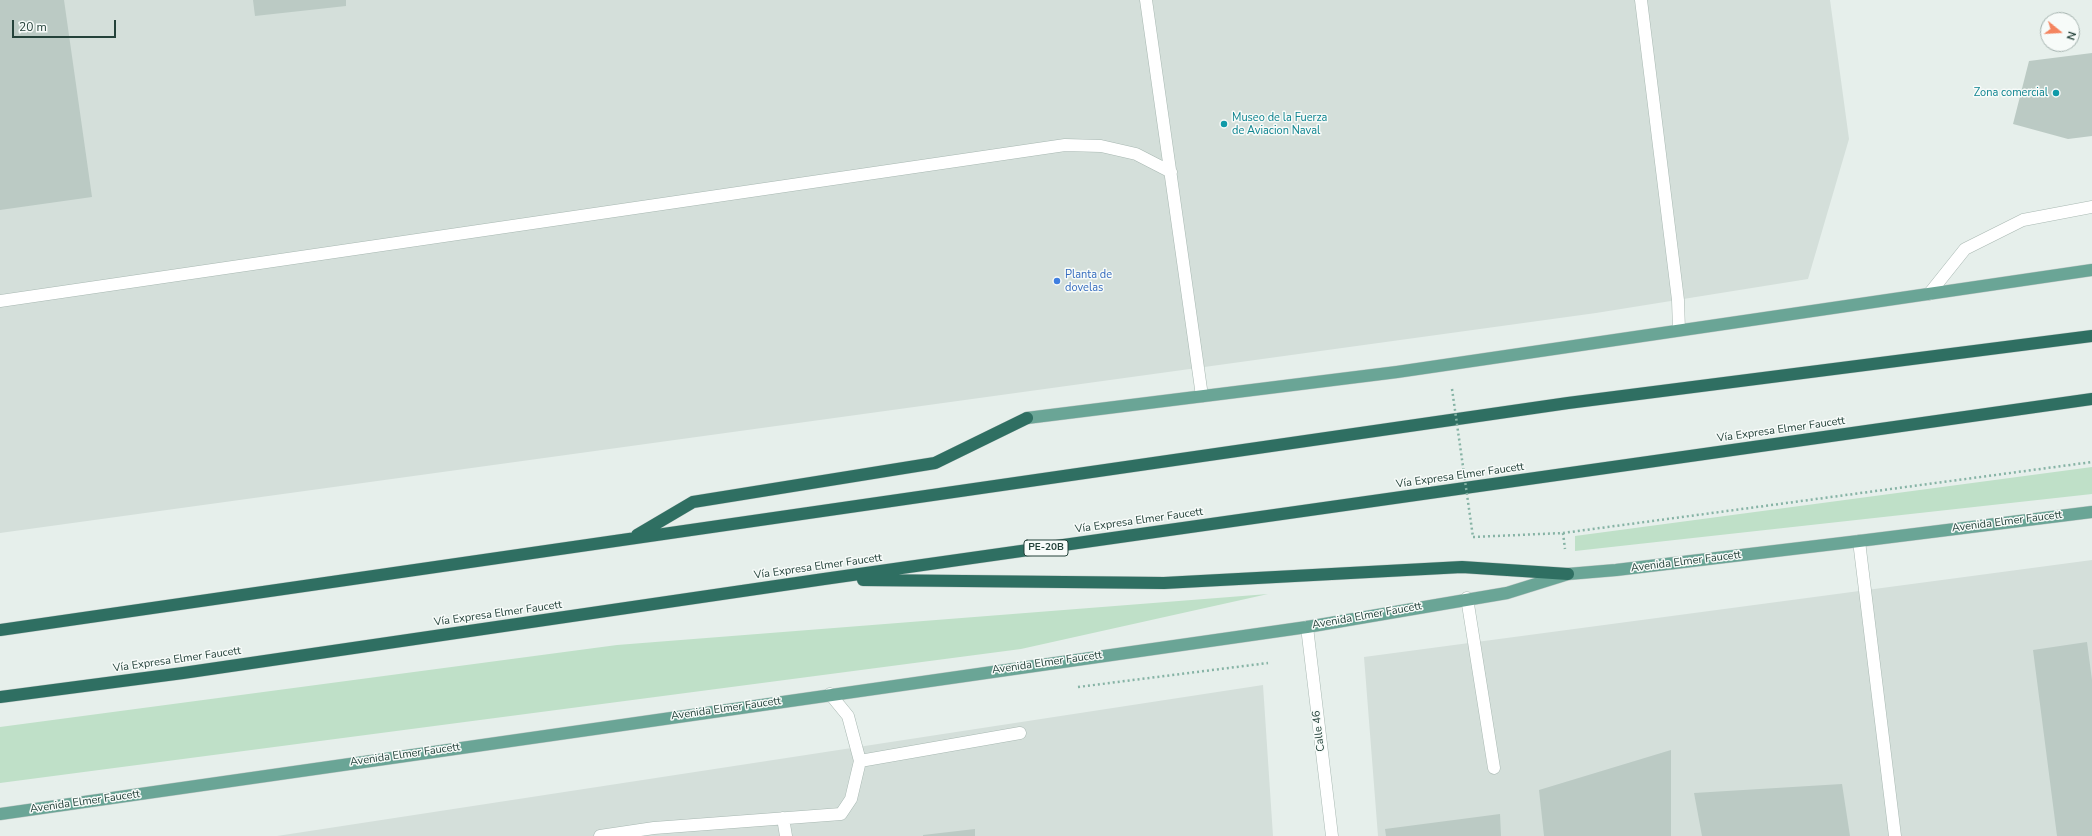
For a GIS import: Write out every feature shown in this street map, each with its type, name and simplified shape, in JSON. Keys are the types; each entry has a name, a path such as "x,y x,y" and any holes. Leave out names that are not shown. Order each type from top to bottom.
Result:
{"highway":[{"path":"0,630 1568,403 2092,336"},
{"name":"Vía Expresa Elmer Faucett","path":"0,697 191,672 824,579 2092,399"},
{"path":"631,539 693,502 935,463 1027,418"},
{"path":"824,579 1164,583 1462,567 1568,574"}],"main road":[{"path":"1027,418 1397,372 2092,270"},
{"name":"Avenida Elmer Faucett","path":"0,814 1307,626 1467,598 1507,593 1568,574 1616,570 2092,512"}],"street":[{"path":"1146,0 1202,396"},
{"path":"1641,0 1678,300 1679,330"},
{"path":"0,301 1065,145 1102,146 1136,154 1171,172"},
{"path":"1930,294 1965,249 2023,220 2092,207"},
{"path":"1859,541 1895,836"},
{"path":"1467,598 1494,768"},
{"name":"Calle 46","path":"1307,626 1332,836"},
{"path":"600,836 654,828 840,814 851,799 860,761 848,716 830,694"},
{"path":"860,761 1020,733"},
{"path":"783,818 786,836"}],"path":[{"path":"1452,389 1473,537 1563,533 2092,462"},
{"path":"1563,533 1565,553"}],"shaded area":[{"name":"Planta de dovelas","path":"0,0 1830,0 1849,139 1808,279 1596,313 0,533"},
{"path":"2092,560 2092,836 1378,836 1364,657"},
{"path":"1263,685 1273,836 277,836"}],"green space":[{"path":"2092,467 2092,494 1575,551 1575,536"},
{"path":"1268,594 1021,649 0,783 0,727 617,645"}],"building":[{"path":"0,0 64,0 92,197 0,210"},
{"path":"253,0 346,0 346,6 255,16"},
{"name":"Zona comercial","path":"2092,53 2092,136 2068,139 2013,124 2029,61"},
{"path":"2087,642 2092,680 2092,836 2057,836 2033,650"},
{"path":"1671,750 1671,836 1544,836 1539,790"},
{"path":"1842,784 1850,836 1702,836 1694,793"},
{"path":"1500,814 1501,836 1386,836 1385,829"},
{"path":"975,829 975,836 923,836 923,835"}],"place":[{"name":"Zona comercial","path":"2056,93"},
{"name":"Museo de la Fuerza de Aviacion Naval","path":"1224,124"},
{"name":"Planta de dovelas","path":"1057,281"}]}
